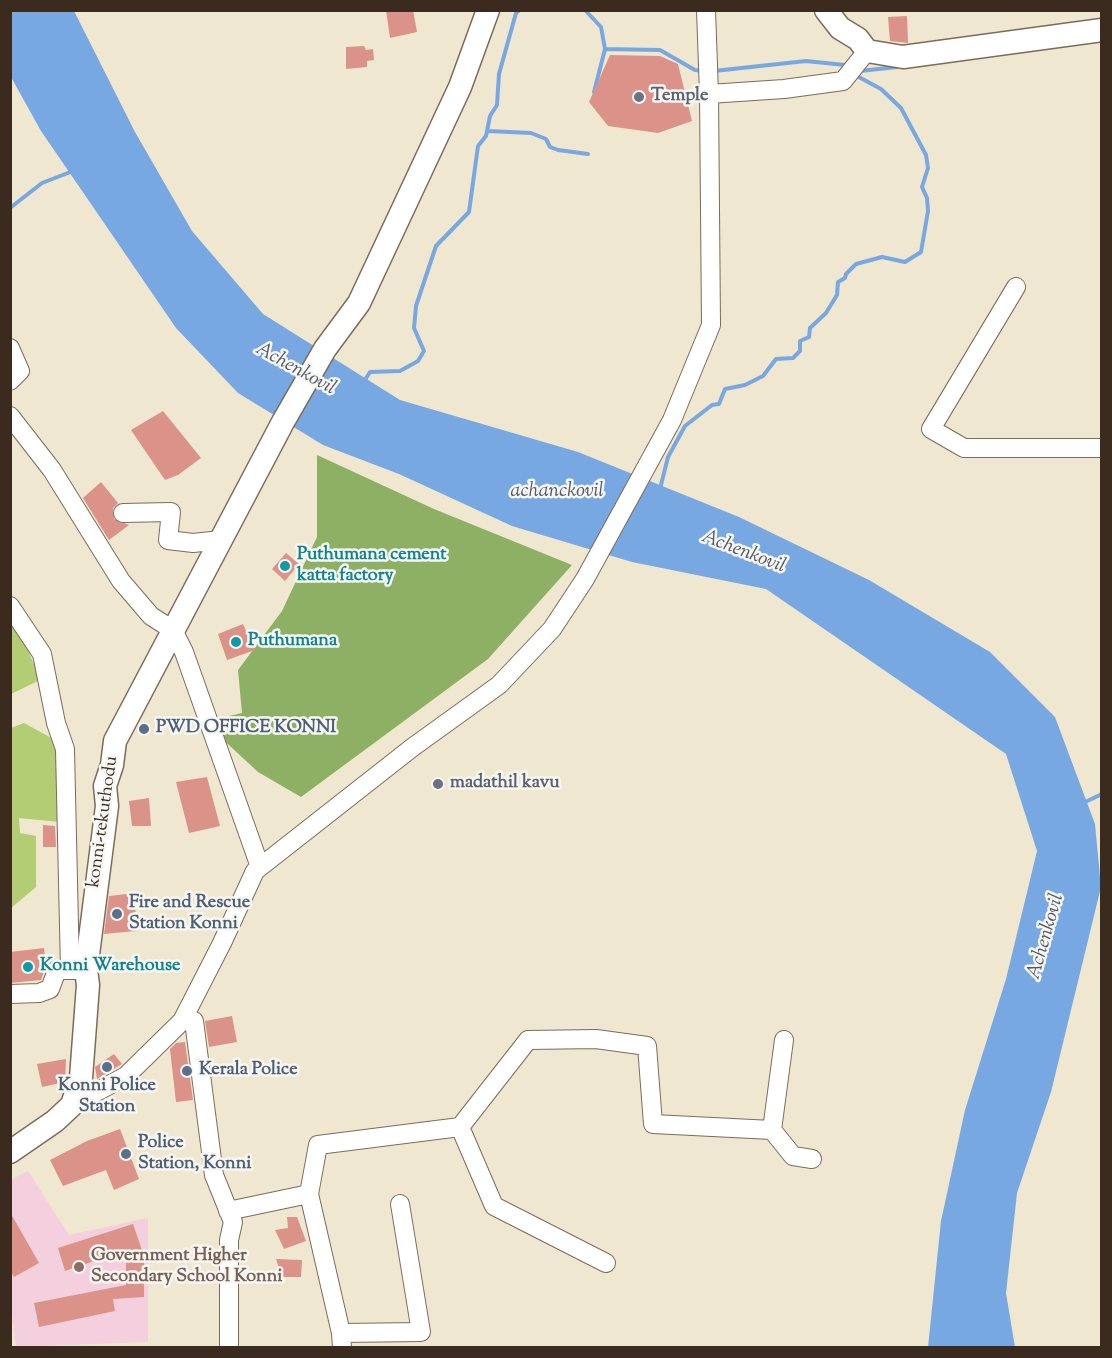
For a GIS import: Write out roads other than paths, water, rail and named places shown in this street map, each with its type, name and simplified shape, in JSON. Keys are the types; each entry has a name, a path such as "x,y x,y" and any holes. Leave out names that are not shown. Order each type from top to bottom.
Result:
{"main road":[{"name":"konni-tekuthodu","path":"72,1105 81,1078 88,985 78,970 107,806 105,786 112,765 115,741 284,422 326,349 359,303 460,87 488,10"},
{"path":"826,10 840,28 858,39 867,51 903,57 1101,30"},
{"path":"10,1152 54,1121 72,1105"}],"street":[{"path":"72,1105 126,1076 182,1021 222,943 255,871 413,747 499,685 552,629 585,579 648,460 672,420 711,325 706,10"},
{"path":"709,94 784,89 843,81 867,51"},
{"path":"1016,287 931,429 964,448 1101,448"},
{"path":"10,348 20,371 10,381"},
{"path":"10,416 52,470 121,581 151,616 173,630 184,652 260,867"},
{"path":"123,513 171,512 168,540 193,543 225,532"},
{"path":"10,606 42,654 56,723 65,749 78,970 57,970 50,989 39,993 10,994"},
{"path":"194,1021 210,1154 214,1174 233,1222 229,1240 230,1347"},
{"path":"400,1204 421,1340 342,1340 309,1194 318,1145 459,1127 528,1040 596,1039 647,1046 652,1124 772,1130"},
{"path":"784,1040 772,1130 793,1156 812,1159"},
{"path":"459,1127 494,1206 606,1263"},
{"path":"228,1211 309,1194"}],"water":[{"name":"achanckovil","path":"10,11 74,11 135,132 192,231 263,314 400,400 578,452 739,517 869,580 990,652 1055,717 1095,824 1101,887 1051,1092 1017,1193 1006,1293 1015,1347 928,1347 941,1221 965,1110 1006,979 1037,851 1006,754 766,589 632,562 512,526 399,474 323,445 238,393 176,328 41,131 11,77"}],"waterway":[{"path":"363,383 370,372 400,371 418,361 424,351 414,328 416,306 436,246 469,212 478,146 486,136 490,116 497,105 499,74 516,13 520,10"},
{"path":"585,10 601,27 605,49 594,92"},
{"path":"605,49 660,50 695,70 704,71"},
{"path":"714,71 806,61 845,65 848,68"},
{"path":"860,71 897,67"},
{"path":"660,489 668,457 685,426 712,405 719,404 725,389 745,385 763,376 776,359 793,358 800,351 800,341 809,337 810,328 826,313 837,295 838,282 845,278 856,264 882,257 905,262 921,252 928,211 927,198 922,187 928,168 926,155 901,108 881,89 855,75"},
{"path":"488,131 531,133 546,139 550,147 558,150 588,154"},
{"path":"10,208 42,183 73,171"},
{"path":"1083,803 1102,794"}],"place":[{"name":"Temple","path":"639,97"},
{"name":"Puthumana cement katta factory","path":"285,566"},
{"name":"Puthumana","path":"236,642"},
{"name":"PWD OFFICE KONNI","path":"144,729"},
{"name":"madathil kavu","path":"438,784"},
{"name":"Fire and Rescue Station Konni","path":"117,914"},
{"name":"Konni Warehouse","path":"28,967"},
{"name":"Konni Police Station","path":"107,1067"},
{"name":"Kerala Police","path":"187,1071"},
{"name":"Police Station, Konni","path":"126,1154"},
{"name":"Government Higher Secondary School Konni","path":"79,1267"}],"water label":[{"name":"Achenkovil","path":"295,370"},
{"name":"Achenkovil","path":"743,553"},
{"name":"Achenkovil","path":"1047,937"}]}
